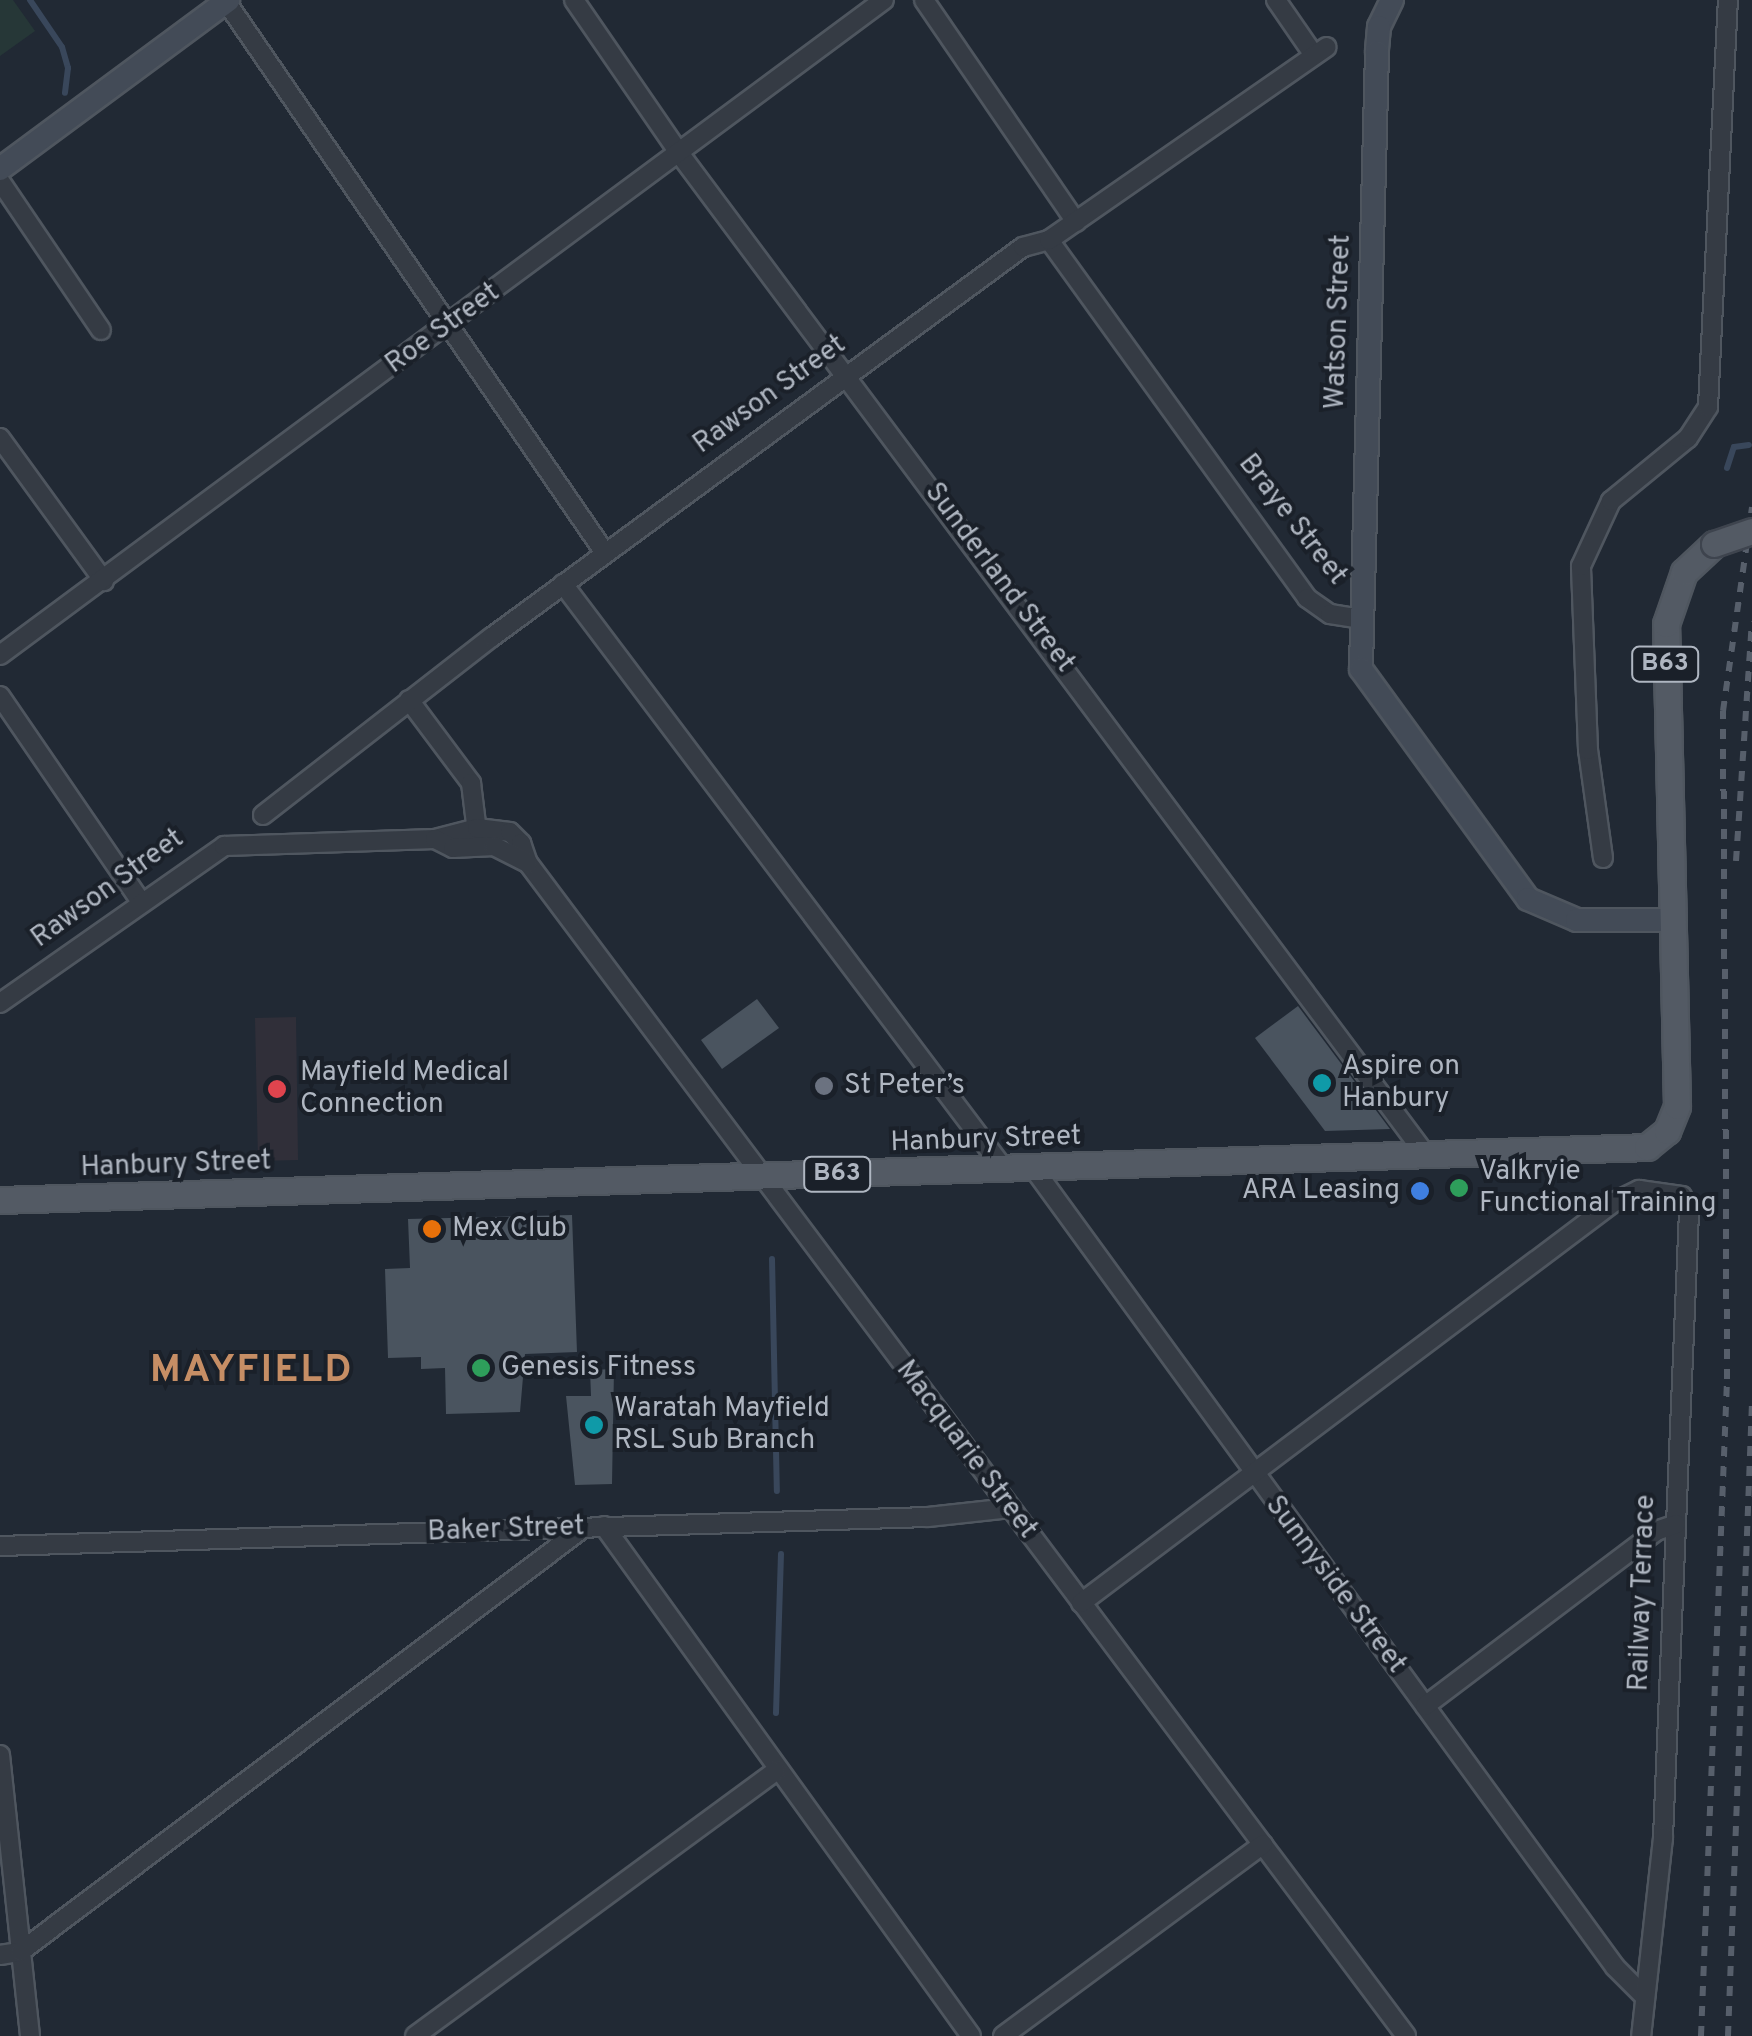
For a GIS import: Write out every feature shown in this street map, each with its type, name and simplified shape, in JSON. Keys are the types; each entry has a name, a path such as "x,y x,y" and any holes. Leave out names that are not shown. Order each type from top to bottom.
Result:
{"main road":[{"name":"B63","path":"1669,920 1666,624 1684,572 1714,544 1752,531"},
{"name":"Hanbury Street","path":"0,1200 1632,1151 1667,1131 1678,1096 1669,920"}],"street":[{"name":"Sunderland Street","path":"574,0 679,153 848,374 1426,1155"},
{"name":"Roe Street","path":"0,655 448,327 884,0"},
{"path":"924,0 1076,222"},
{"name":"Rawson Street","path":"263,814 605,553 1023,246 1049,240 1321,51 1276,0"},
{"name":"Watson Street","path":"1360,620 1379,27 1392,0"},
{"path":"1604,858 1588,750 1581,566 1611,502 1692,435 1708,407 1728,0"},
{"path":"0,169 226,1 605,553"},
{"path":"0,182 101,330"},
{"name":"Braye Street","path":"1049,240 1307,598 1330,614 1360,620"},
{"path":"0,438 104,580"},
{"path":"564,584 1004,1170"},
{"path":"1360,620 1366,679 1520,892 1568,919 1669,920"},
{"path":"0,696 141,902"},
{"path":"409,700 471,783 478,837"},
{"name":"Macquarie Street","path":"478,837 510,832 528,863 1406,2036"},
{"name":"Rawson Street","path":"0,1004 208,853 260,844 435,839 453,848 478,837"},
{"name":"Sunnyside Street","path":"1034,1169 1616,1968 1643,1995"},
{"name":"Railway Terrace","path":"1254,1476 1614,1202 1639,1190 1667,1189 1682,1196 1689,1212 1664,1838 1641,2036"},
{"path":"1082,1603 1254,1476"},
{"name":"Baker Street","path":"0,1546 928,1518 1010,1508"},
{"path":"1425,1706 1656,1530 1676,1524"},
{"path":"604,1526 776,1772 971,2036"},
{"path":"0,1955 20,1952 584,1527"},
{"path":"0,1755 30,2036"},
{"path":"415,2036 776,1772"},
{"path":"1003,2036 1263,1844"}],"shaded area":[{"path":"0,0 13,0 35,31 0,56"},
{"name":"Mayfield Medical Connection","path":"296,1017 298,1160 258,1161 255,1018"}],"building":[{"path":"757,999 779,1028 722,1069 701,1040"},
{"name":"Aspire on Hanbury","path":"1298,1006 1390,1129 1325,1131 1255,1038"},
{"path":"572,1215 577,1352 525,1354 520,1412 446,1414 445,1368 421,1369 421,1357 388,1358 385,1269 410,1268 408,1219"},
{"name":"Waratah Mayfield RSL Sub Branch","path":"614,1369 612,1484 575,1485 566,1396 591,1396 590,1370"}],"waterway":[{"path":"30,0 62,47 68,68 65,93"},
{"path":"1727,468 1734,447 1749,445"},
{"path":"772,1259 777,1491"},
{"path":"776,1713 781,1554"}],"railway":[{"path":"1701,2036 1727,1379 1723,711 1752,507"},
{"path":"1736,861 1752,622"},
{"path":"1728,2036 1752,1404"}],"place":[{"name":"Aspire on Hanbury","path":"1322,1083"},
{"name":"St Peter’s","path":"824,1086"},
{"name":"Mayfield Medical Connection","path":"277,1089"},
{"name":"Valkryie Functional Training","path":"1459,1188"},
{"name":"ARA Leasing","path":"1420,1191"},
{"name":"Mex Club","path":"432,1229"},
{"name":"Genesis Fitness","path":"481,1368"},
{"name":"Waratah Mayfield RSL Sub Branch","path":"594,1425"}],"district":[{"name":"MAYFIELD","path":"252,1372"}]}
